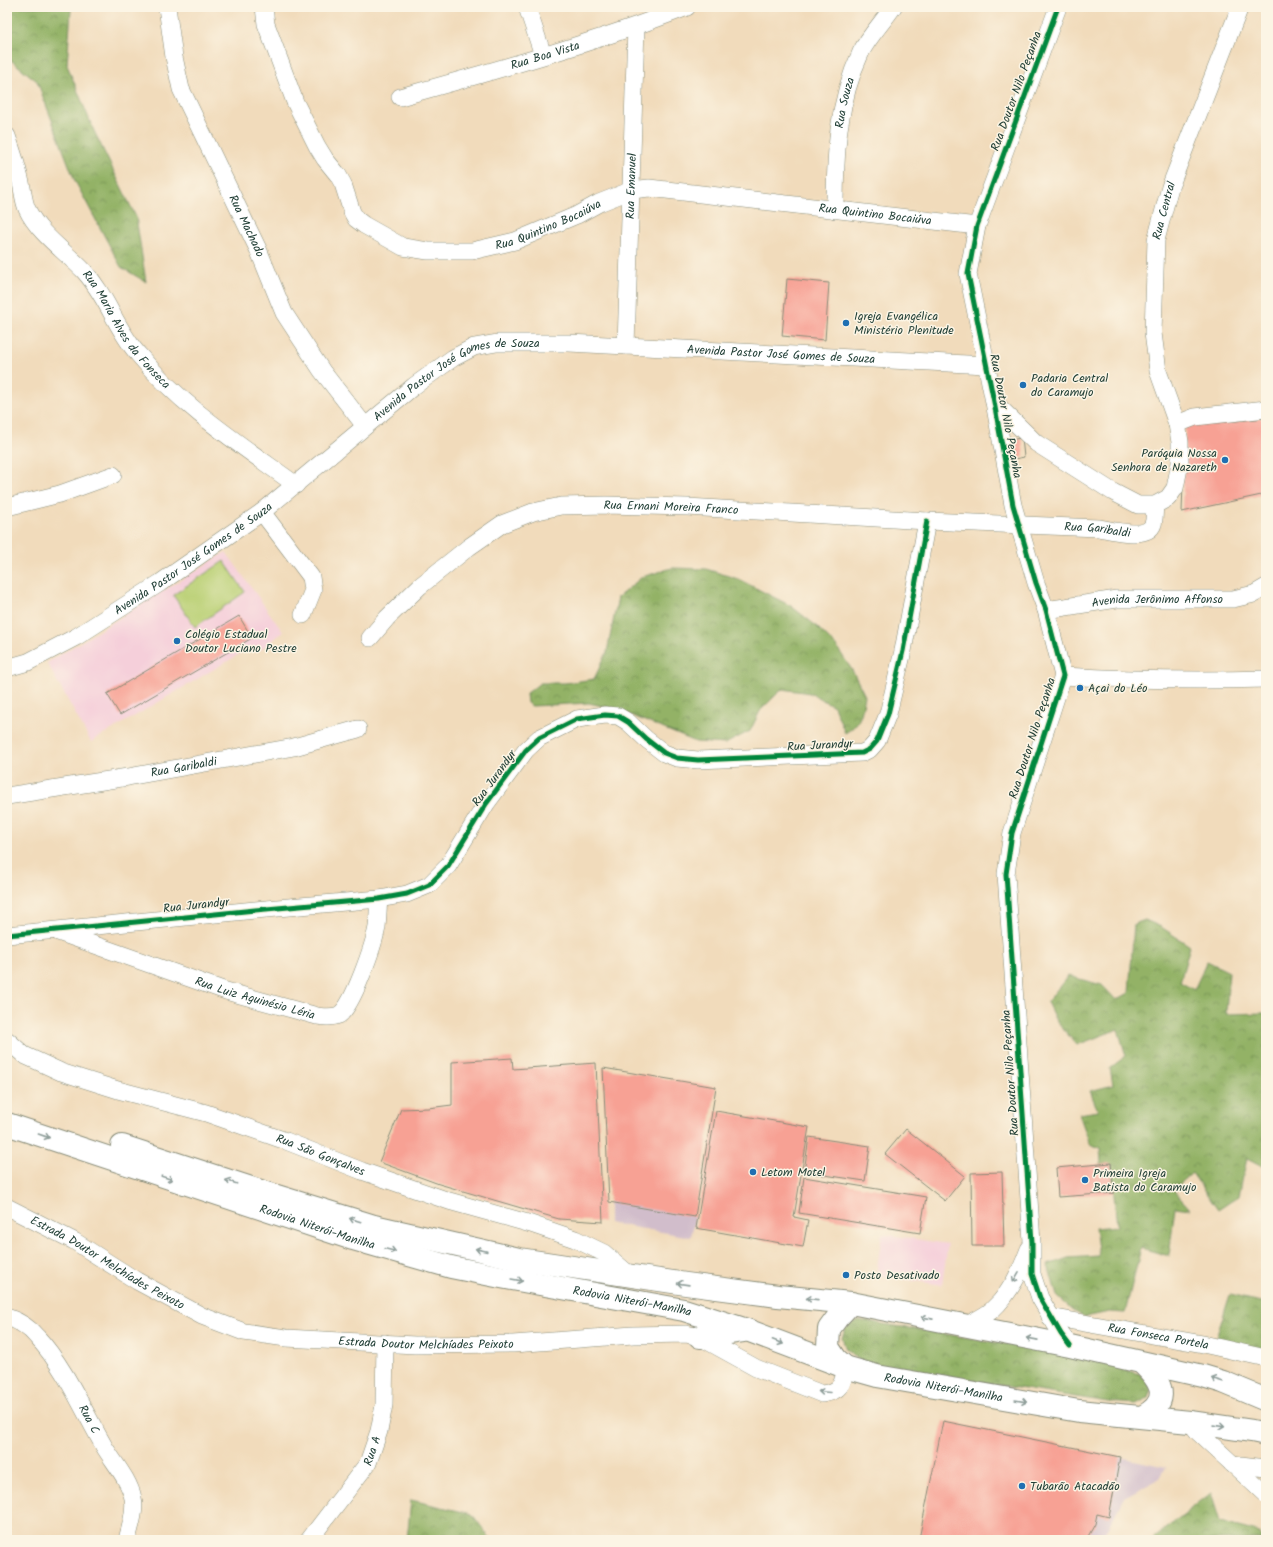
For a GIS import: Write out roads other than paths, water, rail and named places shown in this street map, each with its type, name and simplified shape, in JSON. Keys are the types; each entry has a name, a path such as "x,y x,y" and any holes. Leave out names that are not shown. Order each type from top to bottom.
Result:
{"highway":[{"name":"Rodovia Niterói-Manilha","path":"7,1107 254,1190 374,1226 519,1259 778,1296 850,1303 1070,1346 1203,1376 1223,1382 1266,1400"},
{"name":"Rodovia Niterói-Manilha","path":"7,1124 368,1244 472,1271 684,1310 747,1330 845,1367 876,1376 1079,1411 1190,1422 1266,1434"},
{"path":"845,1367 836,1359 828,1347 829,1329 850,1303"},
{"path":"700,1337 747,1330"},
{"path":"1142,1363 1157,1378 1160,1388 1160,1397 1155,1408 1142,1417"}],"street":[{"name":"Rua Machado","path":"167,7 174,57 181,89 255,242 284,313 322,370 365,426"},
{"name":"Rua Quintino Bocaiúva","path":"264,7 266,24 295,102 317,146 343,184 352,212 356,219 364,225 403,246 428,251 472,251 515,241 577,215 599,203 632,190 649,188 977,226"},
{"path":"527,7 544,55"},
{"name":"Rua Boa Vista","path":"400,97 636,27 687,7"},
{"name":"Rua Souza","path":"835,210 835,173 838,128 848,85 862,51 893,7"},
{"name":"Rua Doutor Nilo Peçanha","path":"1058,7 977,226 968,274 1013,505 1036,583 1046,610 1063,676 1012,833 1006,874 1032,1242 1032,1274 1040,1298 1050,1317 1070,1346"},
{"name":"Rua Central","path":"1155,505 1168,498 1175,488 1180,463 1180,442 1177,424 1158,371 1153,333 1156,240 1170,187 1240,7"},
{"name":"Rua Emanuel","path":"626,346 636,27"},
{"name":"Rua Maria Alves da Fonseca","path":"7,136 27,208 32,218 56,245 84,272 105,299 121,332 138,354 167,384 215,426 296,485"},
{"name":"Avenida Pastor José Gomes de Souza","path":"7,668 28,662 76,637 160,583 262,512 414,386 453,358 474,347 497,343 626,346 986,365"},
{"path":"994,402 1036,443 1064,462 1113,492 1138,505 1155,505"},
{"path":"1177,424 1195,417 1266,409"},
{"path":"7,507 60,494 113,475"},
{"name":"Rua Ernani Moreira Franco","path":"370,638 387,618 420,586 469,546 502,524 533,512 561,506 606,505 687,507 927,521 1018,524"},
{"name":"Rua Garibaldi","path":"1018,524 1099,528 1140,533 1149,530 1153,525 1155,505"},
{"path":"262,512 311,577 313,590 303,615"},
{"name":"Rua Jurandyr","path":"7,935 247,910 379,899 407,894 428,885 448,866 486,804 526,750 539,738 577,719 605,715 618,716 628,722 664,753 677,758 698,760 862,753 870,749 877,741 888,714 903,650 927,521"},
{"name":"Avenida Jerônimo Affonso","path":"1046,610 1117,600 1233,599 1254,594 1266,587"},
{"path":"1063,676 1114,679 1266,679"},
{"name":"Rua Garibaldi","path":"7,796 143,775 294,747 358,729"},
{"name":"Rua Luiz Aguinésio Léria","path":"53,930 226,991 330,1018 339,1015 345,1010 354,994 372,946 377,927 379,899"},
{"name":"Rua São Gonçalves","path":"7,1040 24,1055 61,1072 118,1090 206,1113 286,1141 362,1171 449,1201 531,1224 576,1239 604,1253 631,1276"},
{"name":"Estrada Doutor Melchíades Peixoto","path":"7,1207 74,1242 137,1281 202,1316 244,1332 286,1338 385,1342 415,1345 513,1344 633,1335 686,1334 700,1337 756,1368 822,1394 832,1393 839,1388 844,1379 845,1367"},
{"name":"Rua Doutor Nilo Peçanha","path":"965,1326 982,1318 992,1310 1007,1293 1018,1274 1032,1242"},
{"name":"Rua C","path":"7,1317 19,1321 36,1336 54,1359 130,1487 134,1500 127,1540"},
{"name":"Rua Fonseca Portela","path":"1050,1317 1203,1344 1266,1358"},
{"name":"Rua A","path":"309,1540 368,1463 379,1431 384,1405 385,1342"},
{"path":"1190,1422 1199,1433 1266,1495"},
{"path":"1232,1464 1266,1468"}],"place":[{"name":"Igreja Evangélica Ministério Plenitude","path":"846,323"},
{"name":"Padaria Central do Caramujo","path":"1023,385"},
{"name":"Paróquia Nossa Senhora de Nazareth","path":"1225,460"},
{"name":"Colégio Estadual Doutor Luciano Pestre","path":"177,641"},
{"name":"Açai do Léo","path":"1080,688"},
{"name":"Letom Motel","path":"753,1172"},
{"name":"Primeira Igreja Batista do Caramujo","path":"1085,1180"},
{"name":"Posto Desativado","path":"846,1275"},
{"name":"Tubarão Atacadão","path":"1022,1486"}]}
